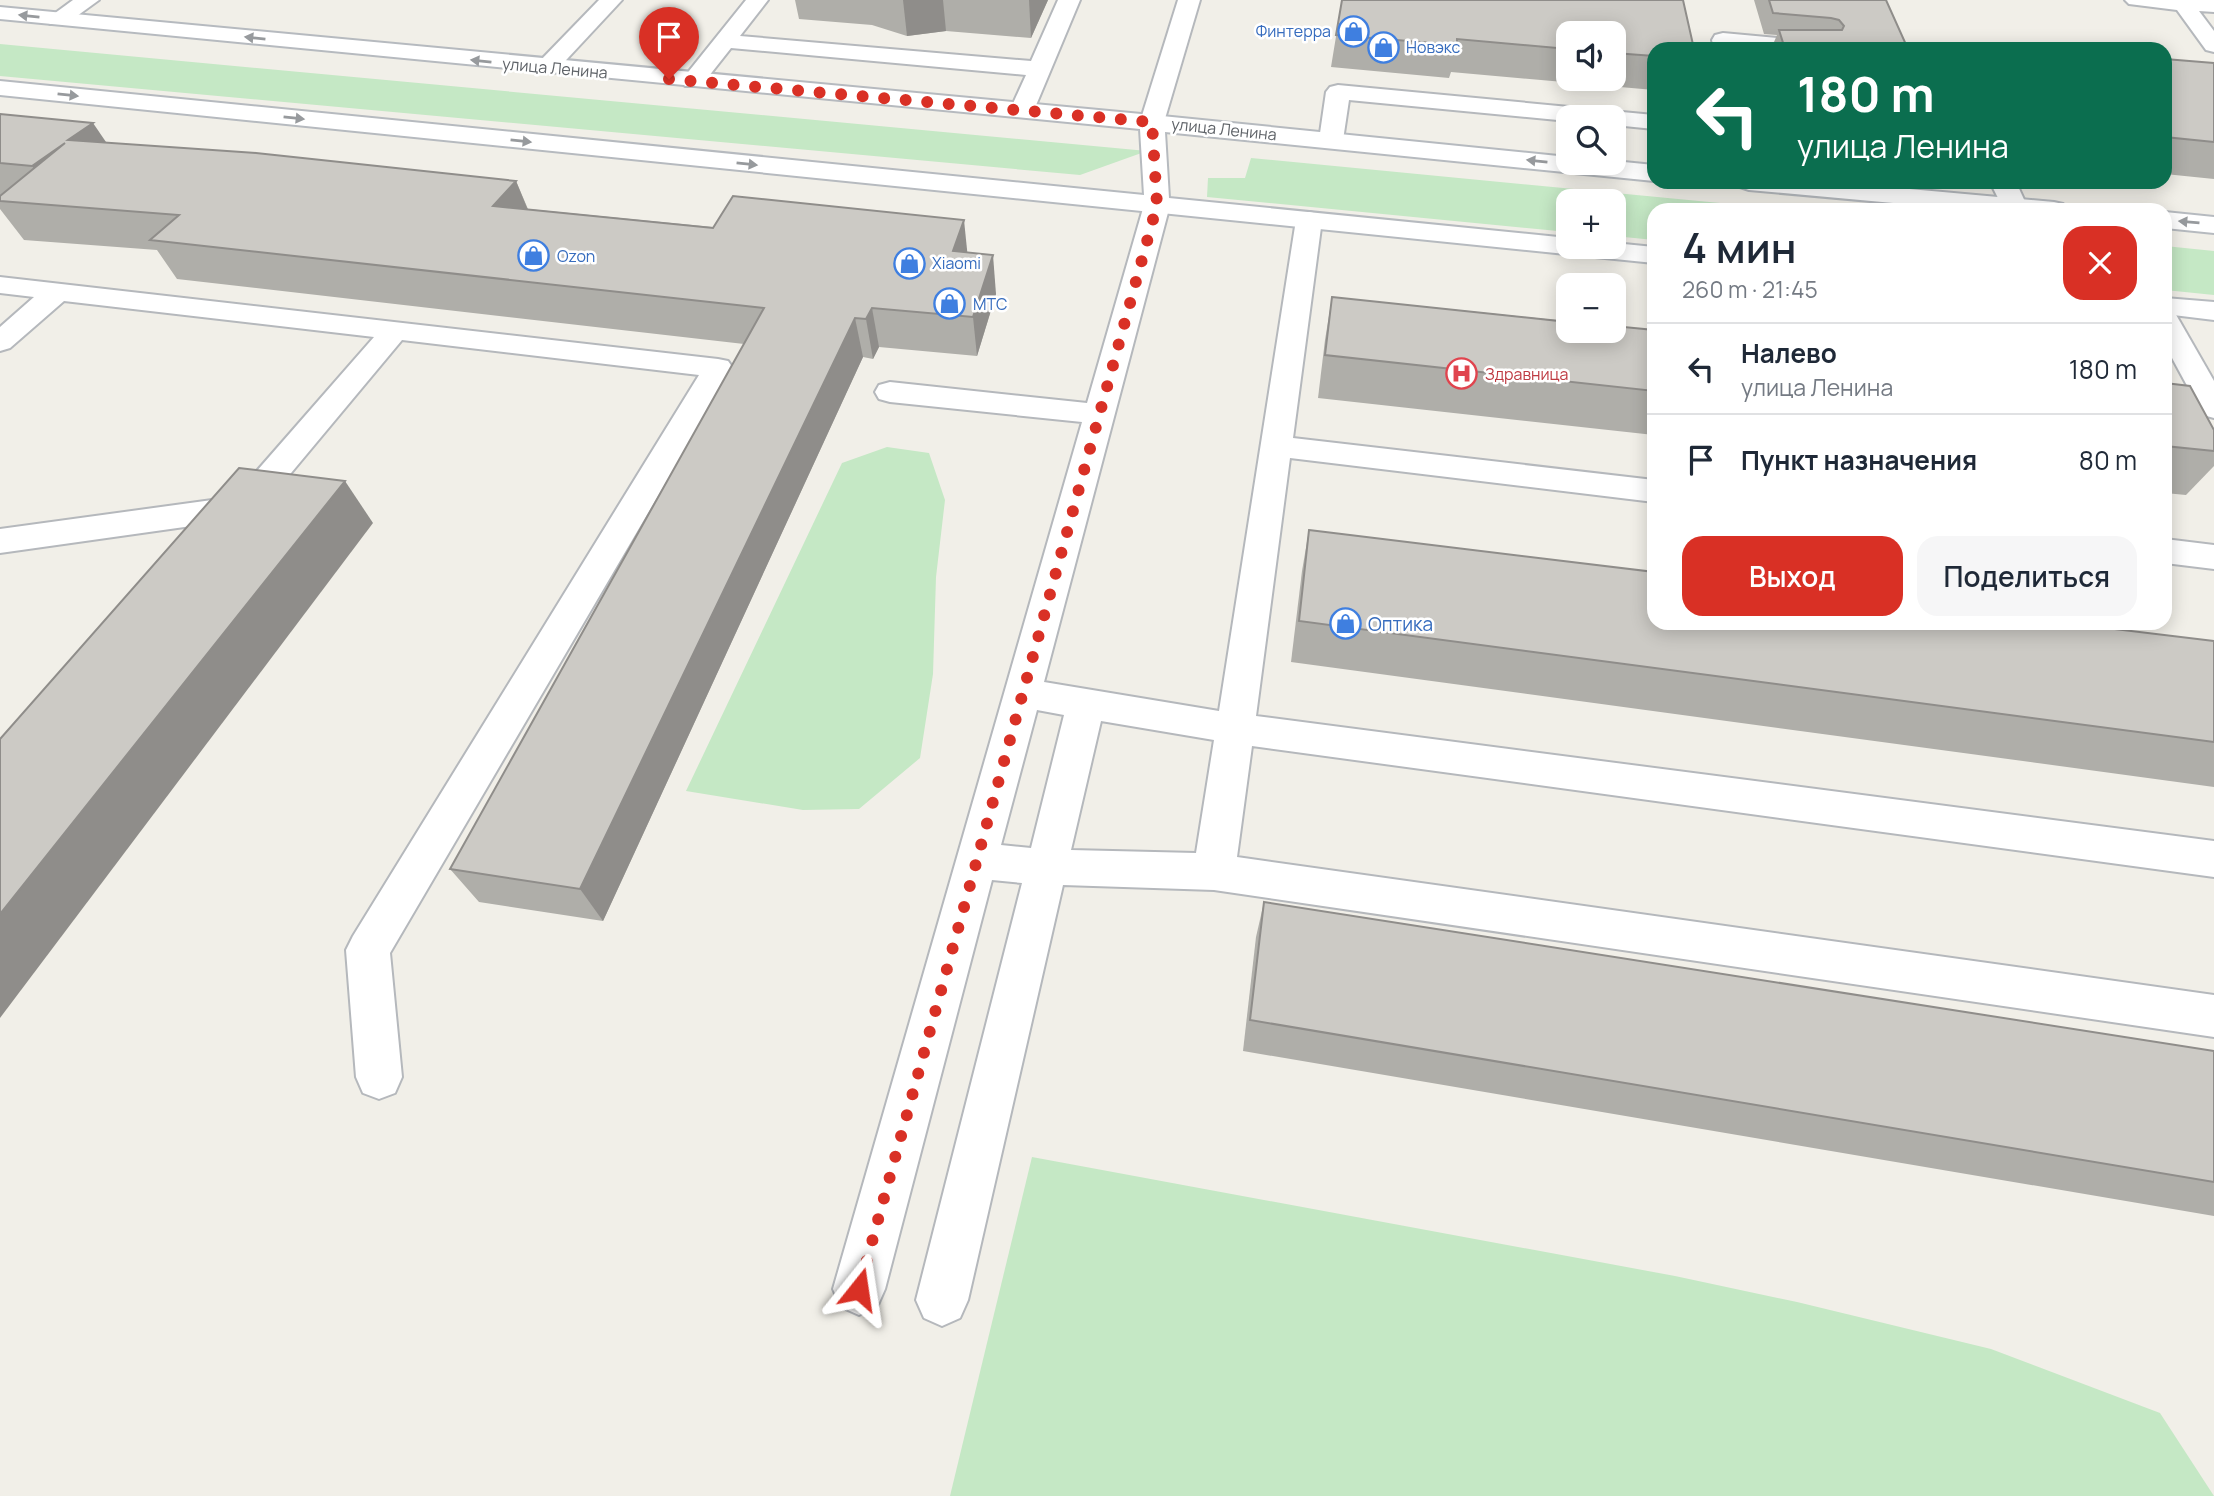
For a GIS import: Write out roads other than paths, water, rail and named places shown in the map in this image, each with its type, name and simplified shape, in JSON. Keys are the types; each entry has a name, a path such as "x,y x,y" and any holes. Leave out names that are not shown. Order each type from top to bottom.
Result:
{"street":[{"path":"58,19 88,0"},
{"path":"546,68 611,0"},
{"path":"693,81 757,0"},
{"path":"1022,110 1069,0"},
{"path":"859,1289 1157,205 1152,122 1189,0"},
{"path":"2136,0 2214,6"},
{"path":"2184,4 2214,45"},
{"name":"улица Ленина","path":"0,13 546,68 1152,122 1647,172"},
{"path":"725,41 1040,69"},
{"path":"1723,42 1745,42"},
{"path":"0,88 1556,245"},
{"path":"1331,140 1338,92 1556,113"},
{"path":"1626,119 1647,121"},
{"path":"1832,189 1982,203"},
{"path":"1214,872 1309,220"},
{"path":"2172,221 2214,225"},
{"path":"1626,252 1647,254"},
{"path":"0,285 718,368 368,950 379,1077"},
{"path":"0,342 58,291"},
{"path":"2172,307 2214,311"},
{"path":"217,539 394,331"},
{"path":"2172,331 2214,408"},
{"path":"890,392 1100,414"},
{"path":"1276,446 1647,490"},
{"path":"0,541 244,507"},
{"path":"2172,552 2214,557"},
{"path":"1023,693 1236,729 2214,859"},
{"path":"942,1300 1086,703"},
{"path":"976,861 1046,867 1214,872 2214,1016"}],"place":[{"name":"Финтерра","path":"1354,31"},
{"name":"Новэкс","path":"1383,47"},
{"name":"Ozon","path":"534,256"},
{"name":"Xiaomi","path":"909,263"},
{"name":"МТС","path":"950,304"},
{"name":"Здравница","path":"1462,374"},
{"name":"Оптика","path":"1345,624"}]}
